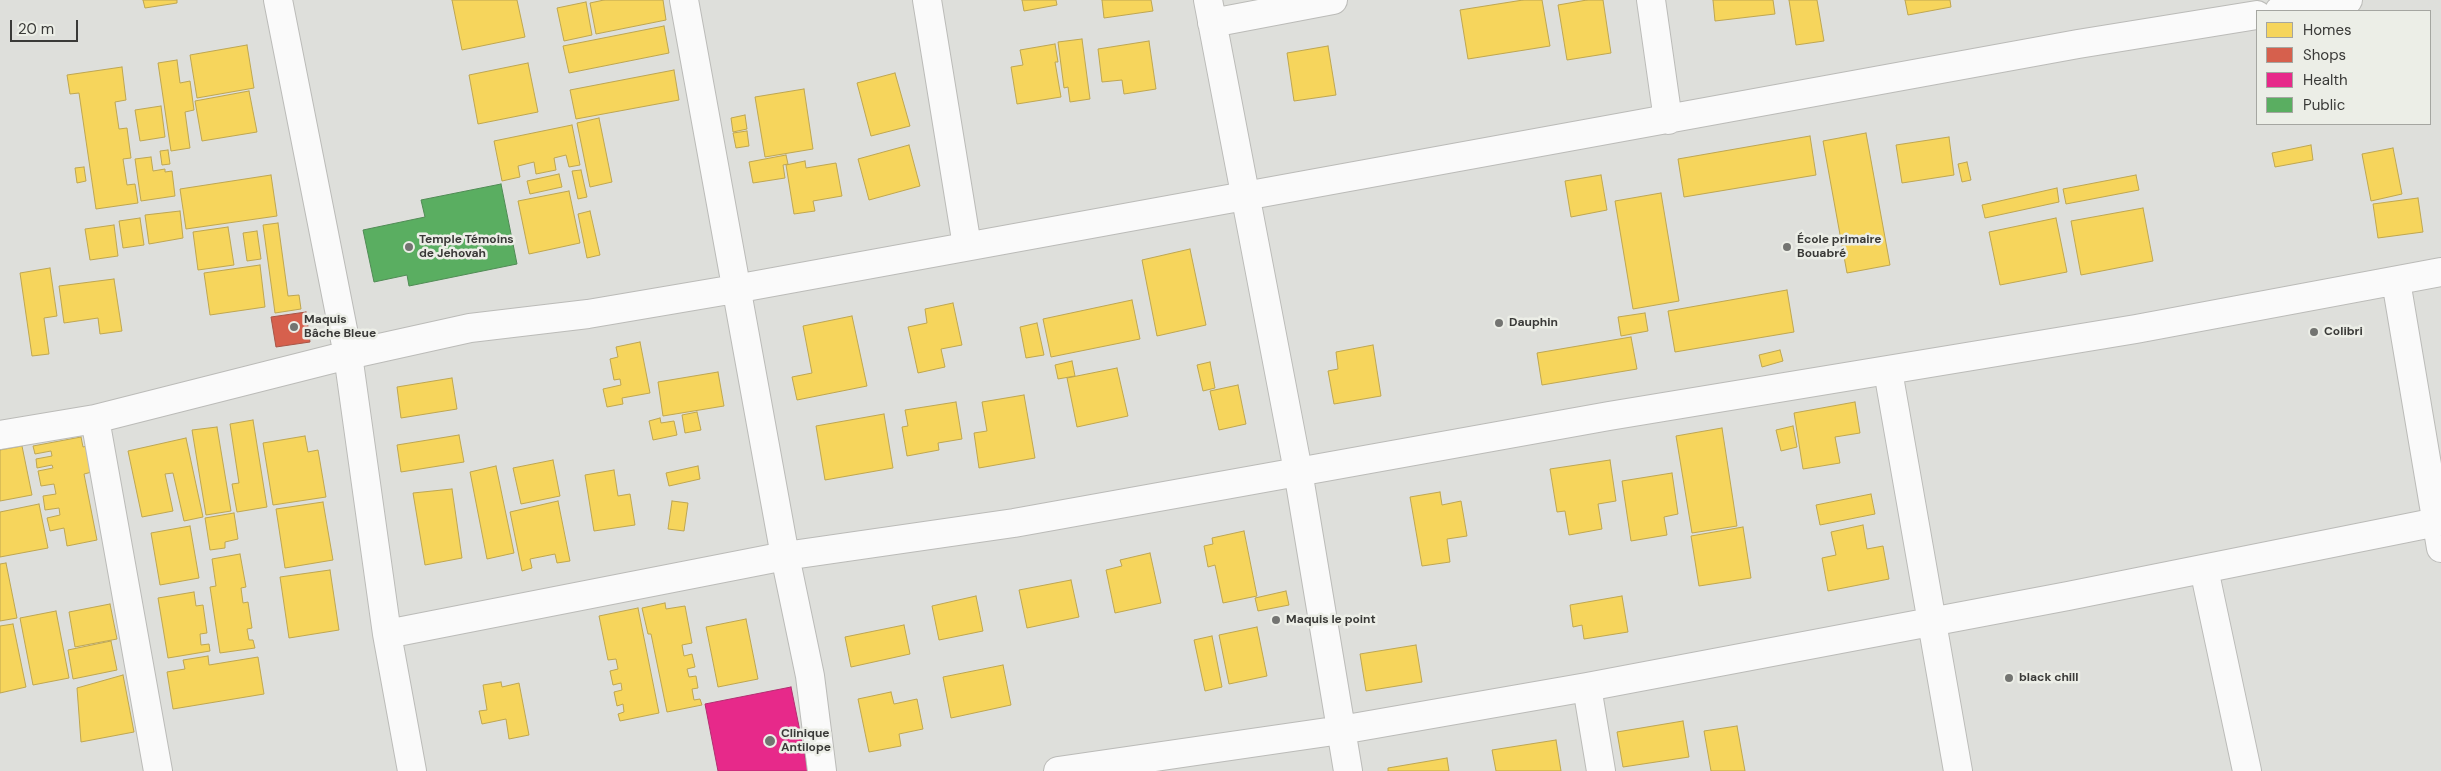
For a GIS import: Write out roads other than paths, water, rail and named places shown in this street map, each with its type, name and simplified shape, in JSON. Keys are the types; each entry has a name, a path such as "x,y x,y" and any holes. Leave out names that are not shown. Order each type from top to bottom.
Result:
{"street":[{"path":"278,0 348,355 387,634 412,771"},
{"path":"684,0 785,556 810,676 822,771"},
{"path":"927,0 967,246"},
{"path":"1333,0 1210,11 1298,471 1348,771"},
{"path":"1651,0 1668,120"},
{"path":"2285,10 2348,0"},
{"path":"0,435 94,419 348,355 470,328 588,314 736,289 2078,44 2256,15"},
{"path":"387,634 785,556 1014,523 1599,418 1888,371 2441,272"},
{"path":"1070,770 1341,730 1587,687 2204,569 2439,535 2396,281"},
{"path":"1888,371 1958,771"},
{"path":"94,419 158,771"},
{"path":"2204,569 2247,771"},
{"path":"1587,687 1601,771"}],"place":[{"name":"Temple Témoins de Jehovah","path":"409,247"},
{"name":"École primaire Bouabré","path":"1787,247"},
{"name":"Dauphin","path":"1499,323"},
{"name":"Maquis Bâche Bleue","path":"294,327"},
{"name":"Colibri","path":"2314,332"},
{"name":"Maquis le point","path":"1276,620"},
{"name":"black chill","path":"2009,678"},
{"name":"Clinique Antilope","path":"770,741"}]}
